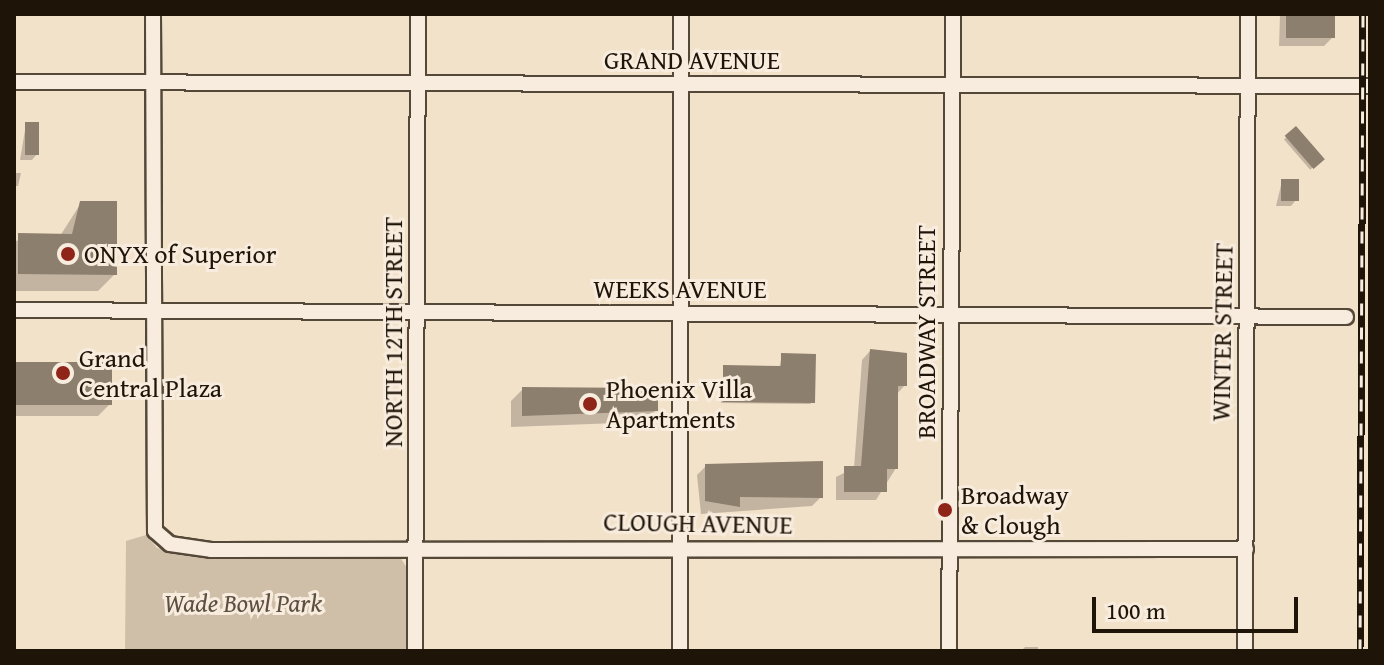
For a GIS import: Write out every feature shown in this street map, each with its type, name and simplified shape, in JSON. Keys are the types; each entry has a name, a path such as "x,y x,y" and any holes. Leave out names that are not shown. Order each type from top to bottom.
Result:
{"street":[{"path":"151,310 153,14"},
{"name":"NORTH 12TH STREET","path":"415,651 418,14"},
{"path":"680,651 681,14"},
{"name":"BROADWAY STREET","path":"949,651 953,14"},
{"name":"WINTER STREET","path":"1245,651 1248,14"},
{"name":"GRAND AVENUE","path":"14,82 1370,86"},
{"name":"WEEKS AVENUE","path":"14,310 1346,317"},
{"name":"CLOUGH AVENUE","path":"151,310 155,531 170,544 211,550 679,546 1246,549"}],"green space":[{"name":"Wade Bowl Park","path":"146,535 157,548 188,554 400,557 407,568 406,651 125,651 126,541"}],"building":[{"path":"1286,14 1335,14 1335,38 1286,38"},
{"path":"25,122 39,122 39,155 25,155"},
{"path":"1296,126 1325,159 1314,169 1285,136"},
{"path":"1281,179 1299,179 1299,201 1281,201"},
{"name":"ONYX of Superior","path":"80,201 117,201 117,275 18,274 18,233 72,234"},
{"path":"870,349 907,353 907,386 898,386 898,469 887,469 887,492 844,492 844,466 861,466"},
{"path":"781,353 816,354 815,403 723,402 723,365 781,366"},
{"name":"Grand Central Plaza","path":"14,362 112,362 112,405 14,405"},
{"name":"Phoenix Villa Apartments","path":"522,387 645,388 645,397 658,397 658,411 522,416"},
{"path":"823,461 823,498 740,497 740,507 705,501 705,464"}],"railway":[{"path":"1360,651 1363,14"}],"place":[{"name":"ONYX of Superior","path":"68,254"},
{"name":"Grand Central Plaza","path":"63,373"},
{"name":"Phoenix Villa Apartments","path":"590,404"},
{"name":"Broadway & Clough","path":"945,510"}]}
